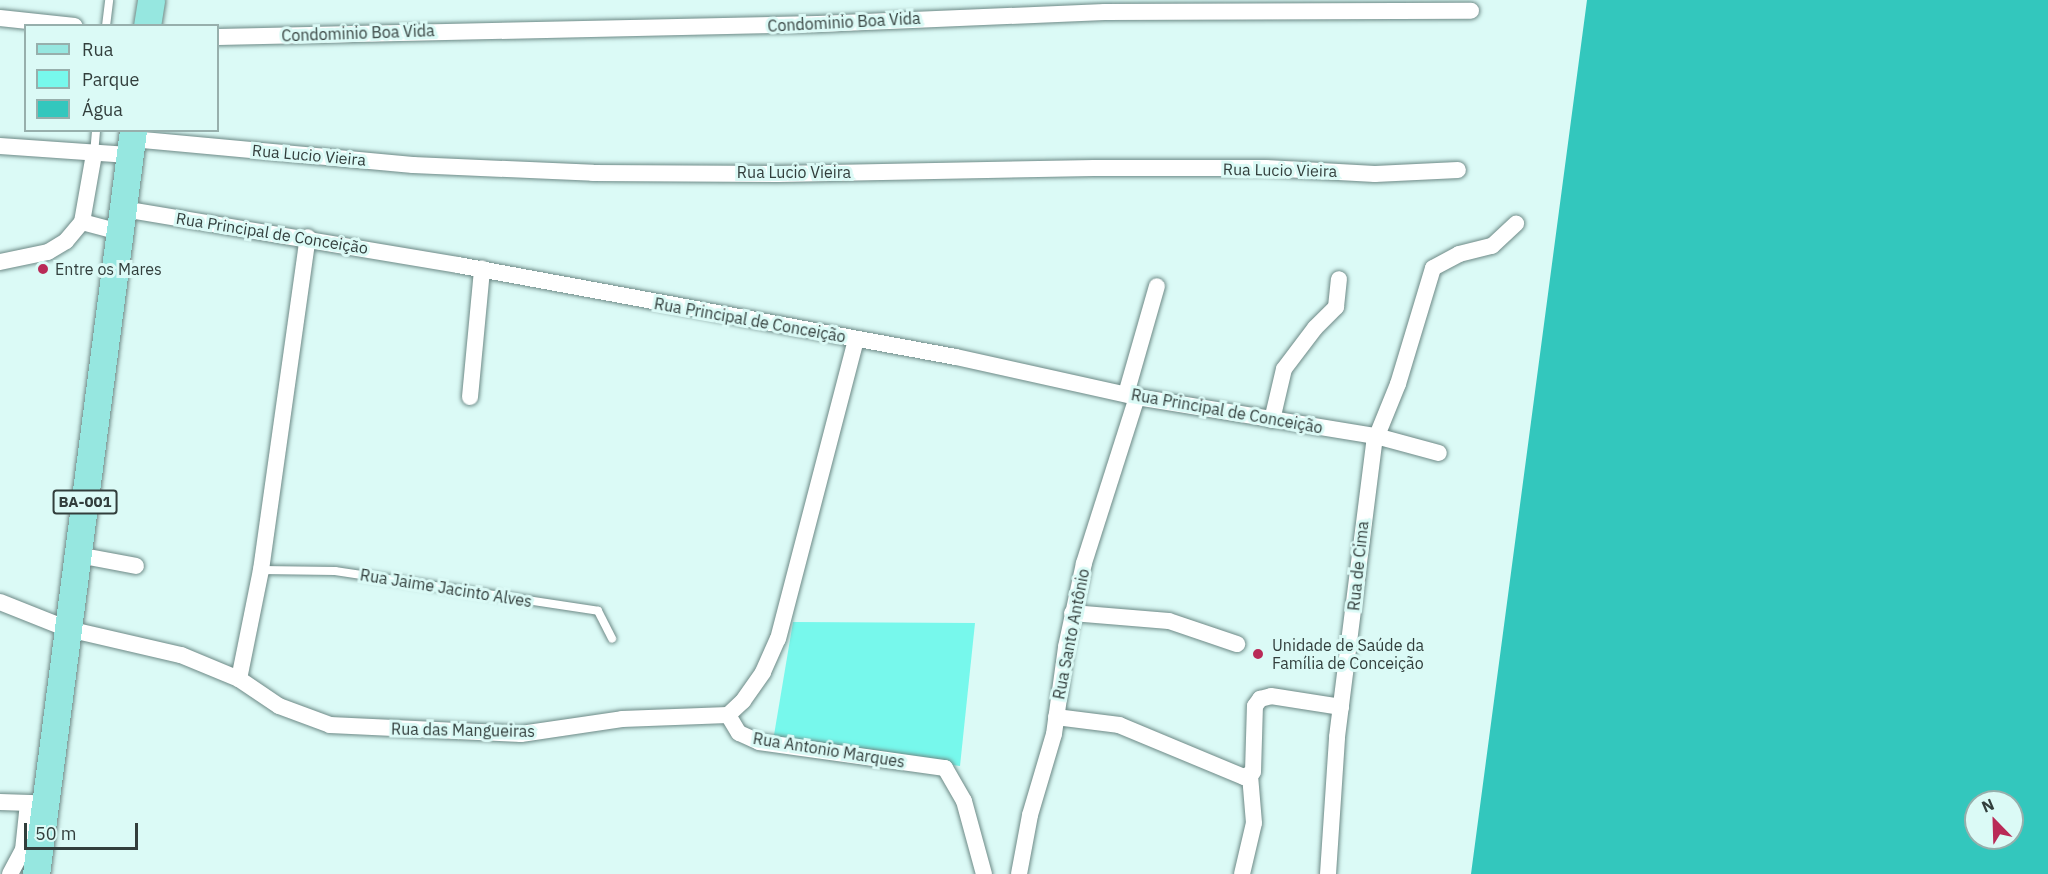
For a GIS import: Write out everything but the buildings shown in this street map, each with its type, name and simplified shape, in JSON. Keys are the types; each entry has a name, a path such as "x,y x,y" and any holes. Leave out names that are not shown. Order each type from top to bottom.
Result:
{"main road":[{"path":"147,24 151,0"},
{"name":"BA-001","path":"36,874 37,803 69,629 103,343 122,221 131,142"}],"street":[{"name":"Condominio Boa Vida","path":"219,37 818,24 1105,12 1471,10"},
{"path":"0,18 56,24"},
{"name":"Rua Lucio Vieira","path":"0,146 94,154 131,142 453,168 593,173 1266,168 1375,174 1458,170"},
{"path":"0,262 48,252 66,241 82,222 94,154"},
{"name":"Rua Principal de Conceição","path":"82,222 122,221 308,237 856,339 1132,396 1376,436 1439,453"},
{"name":"Rua de Cima","path":"1328,874 1341,707 1368,472 1376,436 1395,392 1433,268 1459,254 1492,246 1516,224"},
{"path":"239,679 261,570 308,237"},
{"path":"470,397 482,269"},
{"path":"1272,420 1284,369 1314,328 1336,308 1339,279"},
{"name":"Rua Santo Antônio","path":"1019,874 1056,717 1072,613 1095,521 1132,396 1157,286"},
{"path":"728,715 743,701 763,672 781,630 856,339"},
{"path":"78,555 136,566"},
{"name":"Rua das Mangueiras","path":"0,602 69,629 181,655 239,679 297,714 330,725 363,729 440,728 521,734 622,719 728,715"},
{"path":"1072,613 1169,621 1206,631 1237,644"},
{"path":"1242,874 1254,823 1250,776 1255,761 1255,706 1260,699 1271,696 1341,707"},
{"name":"Rua Antonio Marques","path":"728,715 739,733 759,742 940,766 953,777 960,793 984,874"},
{"path":"1056,717 1119,725 1209,765 1240,776 1250,776"},
{"path":"0,802 37,803 23,850 10,874"}],"lane":[{"path":"106,24 108,0"},
{"path":"94,154 96,132"},
{"name":"Rua Jaime Jacinto Alves","path":"261,570 336,571 598,610 612,639"}],"green space":[{"path":"793,622 975,623 960,766 773,741"}],"water":[{"path":"1587,0 2048,0 2048,874 1471,874"}],"place":[{"name":"Entre os Mares","path":"43,269"},
{"name":"Unidade de Saúde da Família de Conceição","path":"1258,654"}]}
